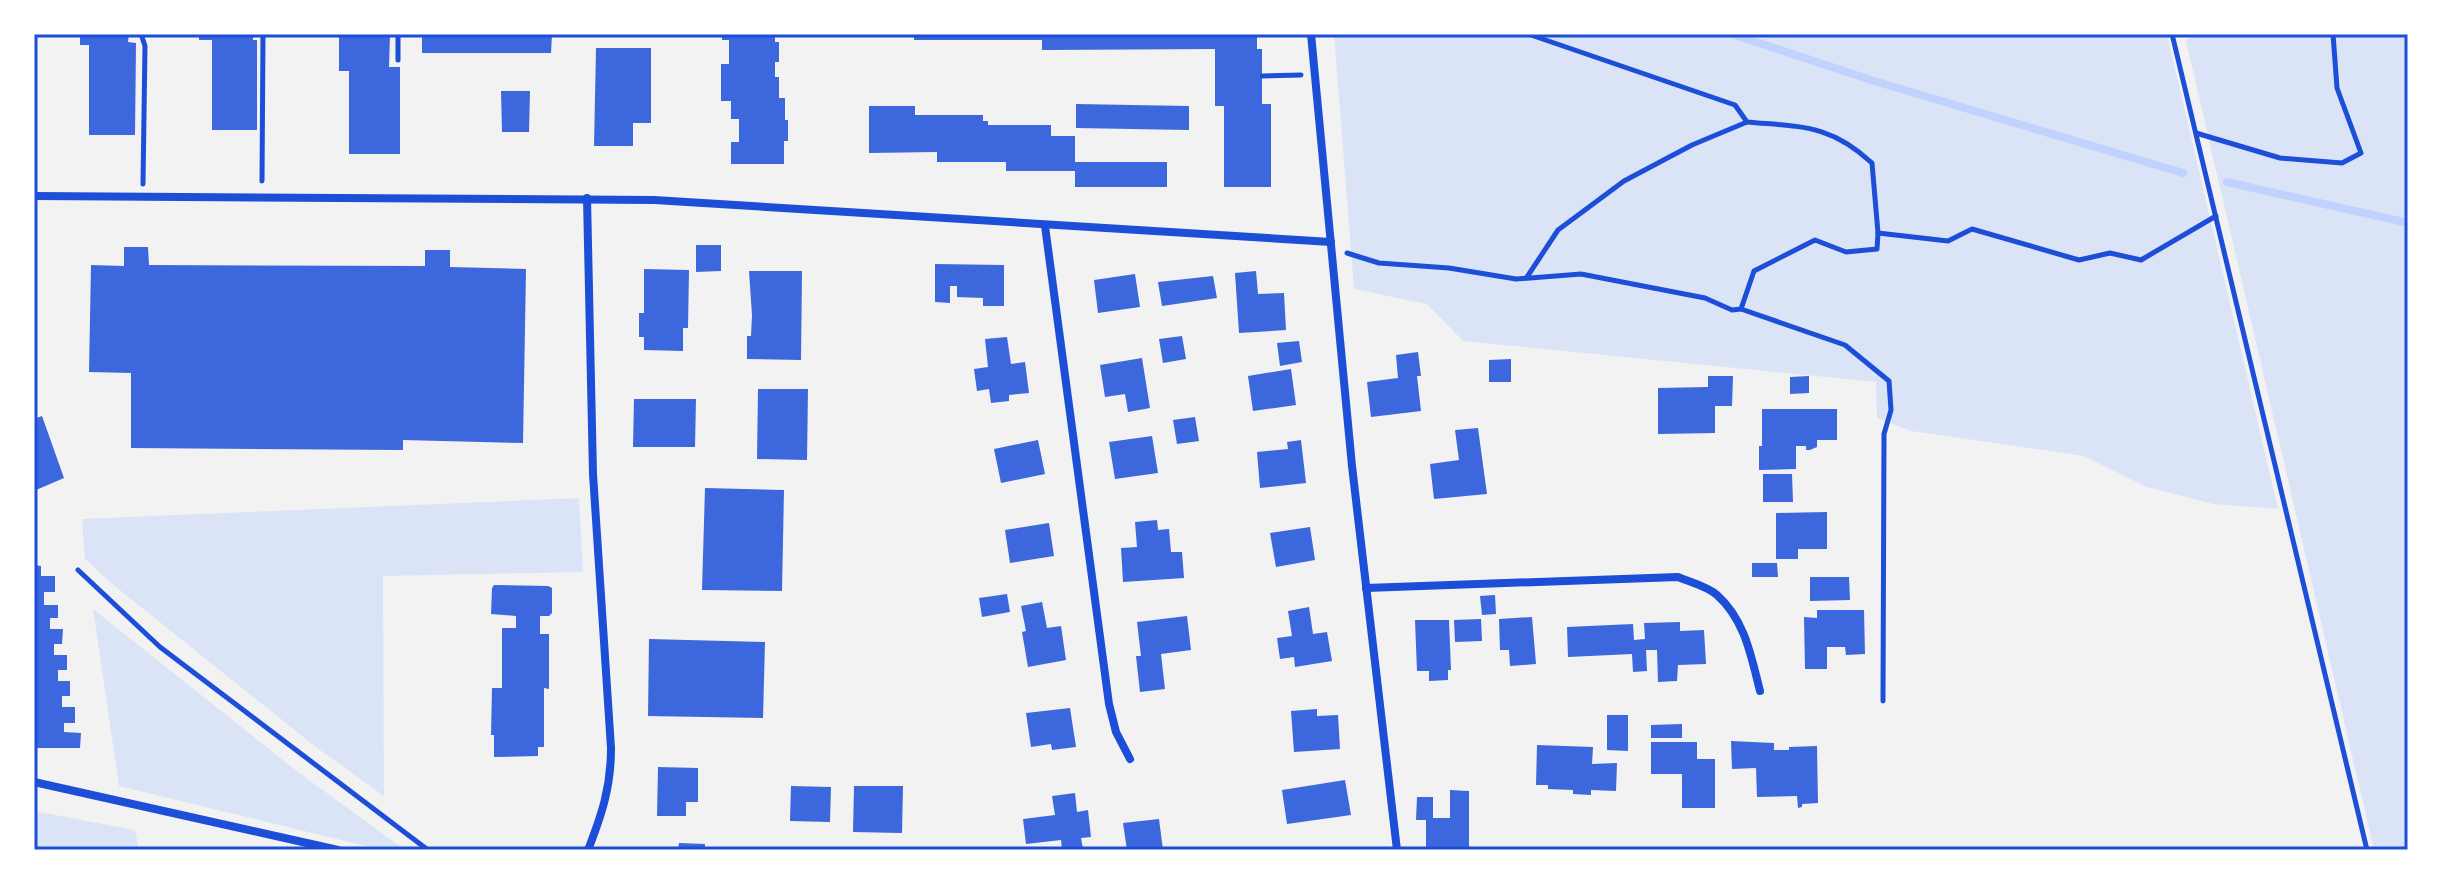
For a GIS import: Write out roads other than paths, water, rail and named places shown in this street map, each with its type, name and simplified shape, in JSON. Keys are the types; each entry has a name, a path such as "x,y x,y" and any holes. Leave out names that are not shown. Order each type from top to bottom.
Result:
{"street":[{"path":"1311,34 1350,450 1397,850"},
{"path":"34,196 587,198 1331,245"},
{"path":"587,198 593,474 611,748 611,780 588,850"},
{"path":"1045,226 1109,704 1116,732 1130,759"},
{"path":"1366,588 1678,577 1716,594 1734,615 1745,633 1760,691"},
{"path":"34,782 338,850"}],"waterway":[{"path":"1732,34 1871,80 2183,173"},
{"path":"2227,182 2408,223"}]}
